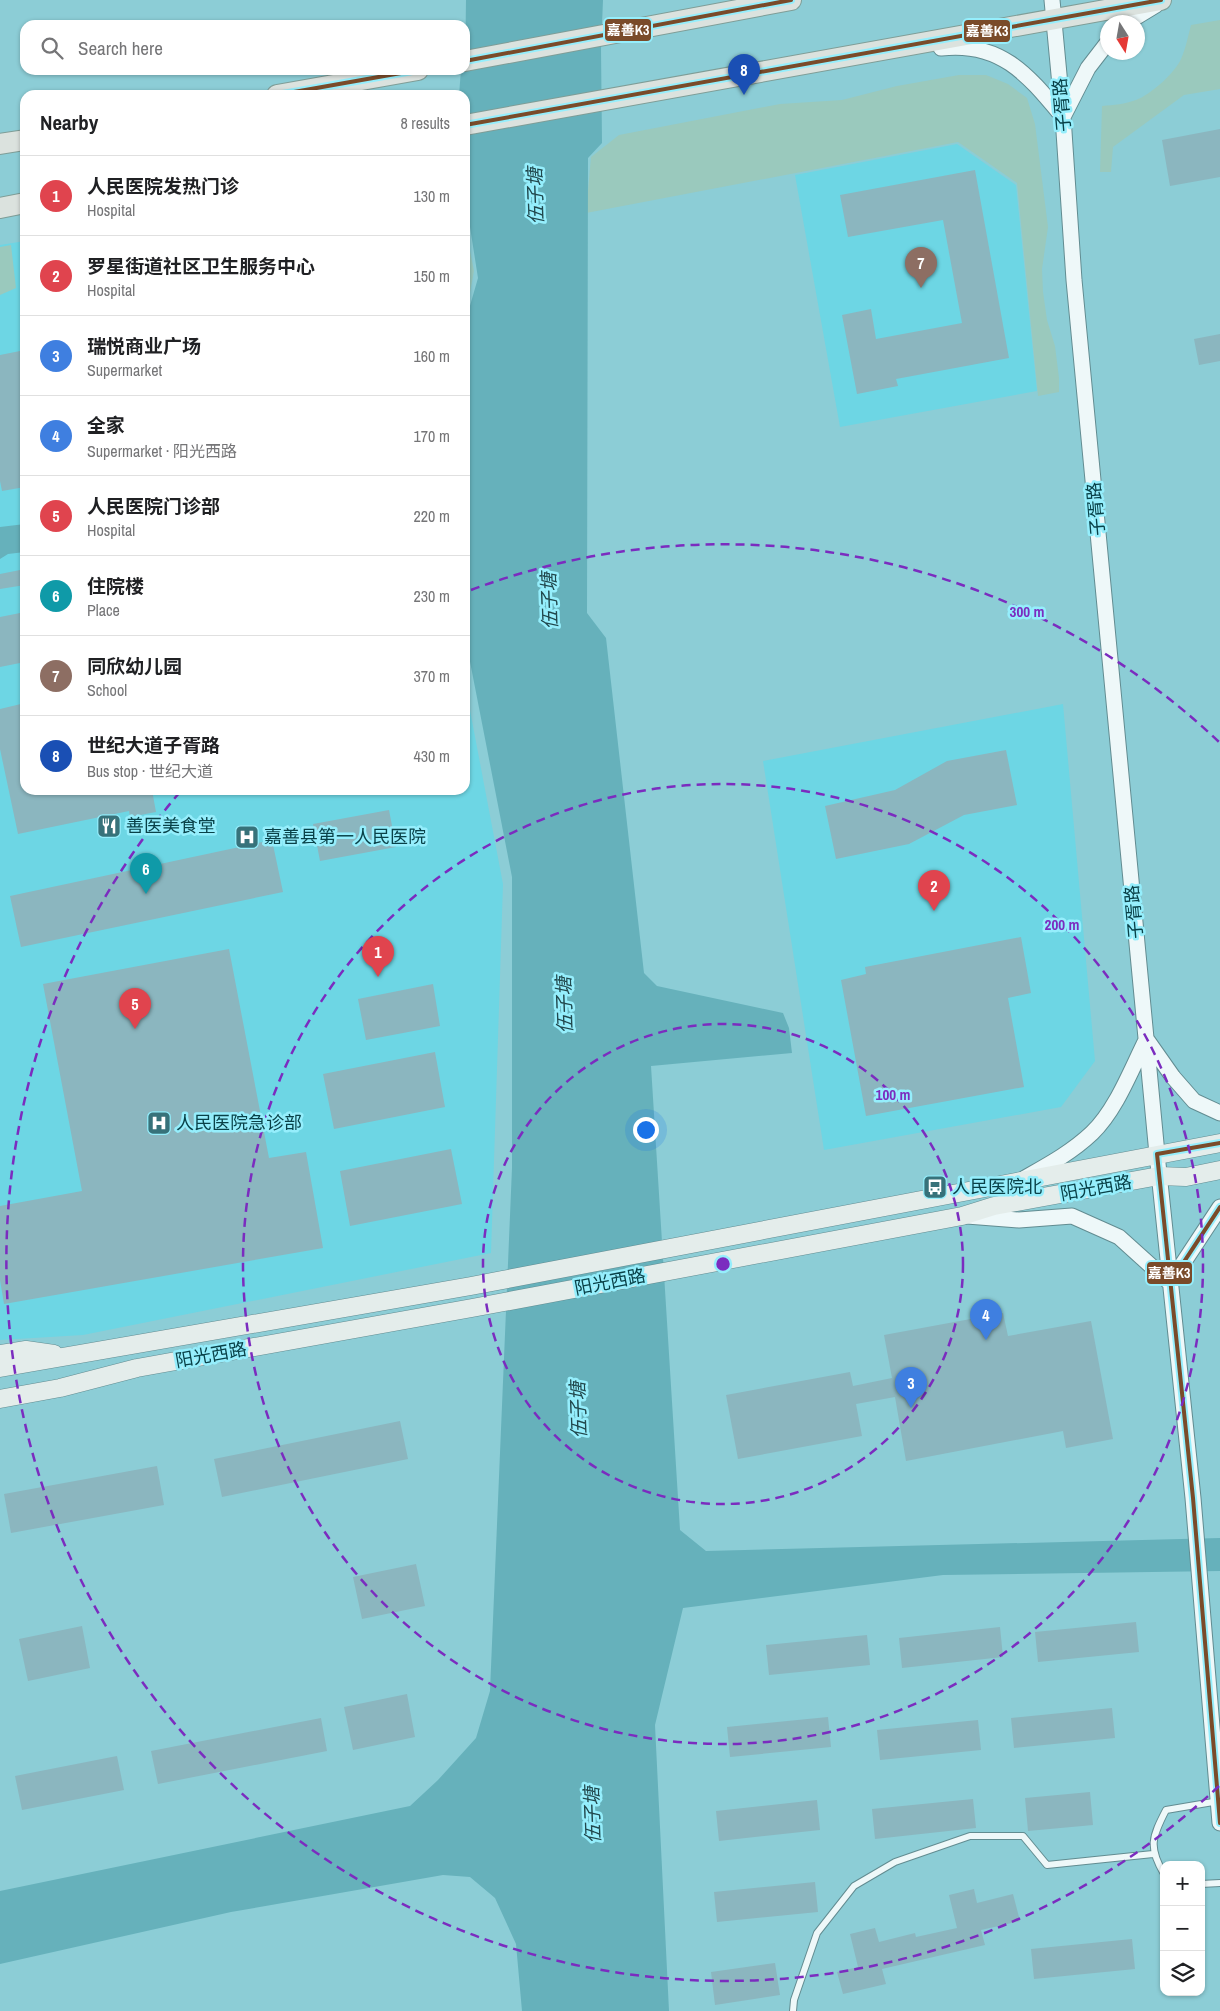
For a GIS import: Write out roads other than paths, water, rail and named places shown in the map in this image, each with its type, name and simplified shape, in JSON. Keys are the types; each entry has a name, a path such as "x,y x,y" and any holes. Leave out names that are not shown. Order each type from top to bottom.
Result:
{"main road":[{"path":"470,60 791,0"},
{"path":"470,124 872,52 1053,10 1161,0"},
{"path":"305,90 390,75"},
{"path":"0,144 20,141"},
{"path":"0,208 20,205"},
{"name":"阳光西路","path":"0,1368 471,1286 1220,1143"},
{"name":"阳光西路","path":"0,1399 60,1388 137,1368 472,1308 962,1216 994,1206 1159,1176 1186,1177 1220,1170"},
{"path":"0,1354 26,1350 70,1357"},
{"path":"0,1403 20,1395"}],"street":[{"path":"1137,15 1166,0"},
{"name":"子胥路","path":"1053,10 1063,117 1074,280 1159,1176 1193,1498 1220,1823"},
{"path":"872,52 957,46 992,53 1015,65 1033,80 1063,117 1088,68 1100,52"},
{"path":"1021,1180 1065,1155 1093,1132 1116,1100 1146,1038 1173,1077 1194,1101 1220,1113"},
{"path":"962,1216 1019,1220 1072,1216 1119,1237 1170,1283 1220,1207"}],"lane":[{"path":"1160,1867 1153,1854 1155,1831 1166,1810 1219,1801"},
{"path":"793,2011 794,2000 817,1933 854,1886 894,1862 970,1836 1023,1836 1047,1865 1153,1854"},
{"path":"1205,1884 1220,1883"}],"water":[{"name":"伍子塘","path":"466,0 603,0 601,49 602,143 588,158 587,613 606,638 644,973 657,986 783,1013 789,1028 792,1053 651,1066 680,1530 706,1551 1220,1538 1220,1571 943,1575 683,1608 655,1725 669,2011 522,2011 516,1944 495,1898 470,1877 443,1875 231,1912 0,1964 0,1891 410,1806 438,1780 476,1738 490,1691 512,1168 512,877 470,662 470,306 478,278 470,227 470,90 459,90 461,75 470,75 470,20 466,20"},
{"path":"20,525 20,553 8,554 0,559 0,527"}],"place":[{"name":"世纪大道子胥路","path":"744,95"},
{"name":"同欣幼儿园","path":"921,288"},
{"name":"善医美食堂","path":"109,826"},
{"name":"嘉善县第一人民医院","path":"247,837"},
{"name":"住院楼","path":"146,894"},
{"name":"罗星街道社区卫生服务中心","path":"934,911"},
{"name":"人民医院发热门诊","path":"378,977"},
{"name":"人民医院门诊部","path":"135,1029"},
{"name":"人民医院急诊部","path":"159,1123"},
{"name":"人民医院北","path":"935,1187"},
{"name":"全家","path":"986,1340"},
{"name":"瑞悦商业广场","path":"911,1408"}]}
